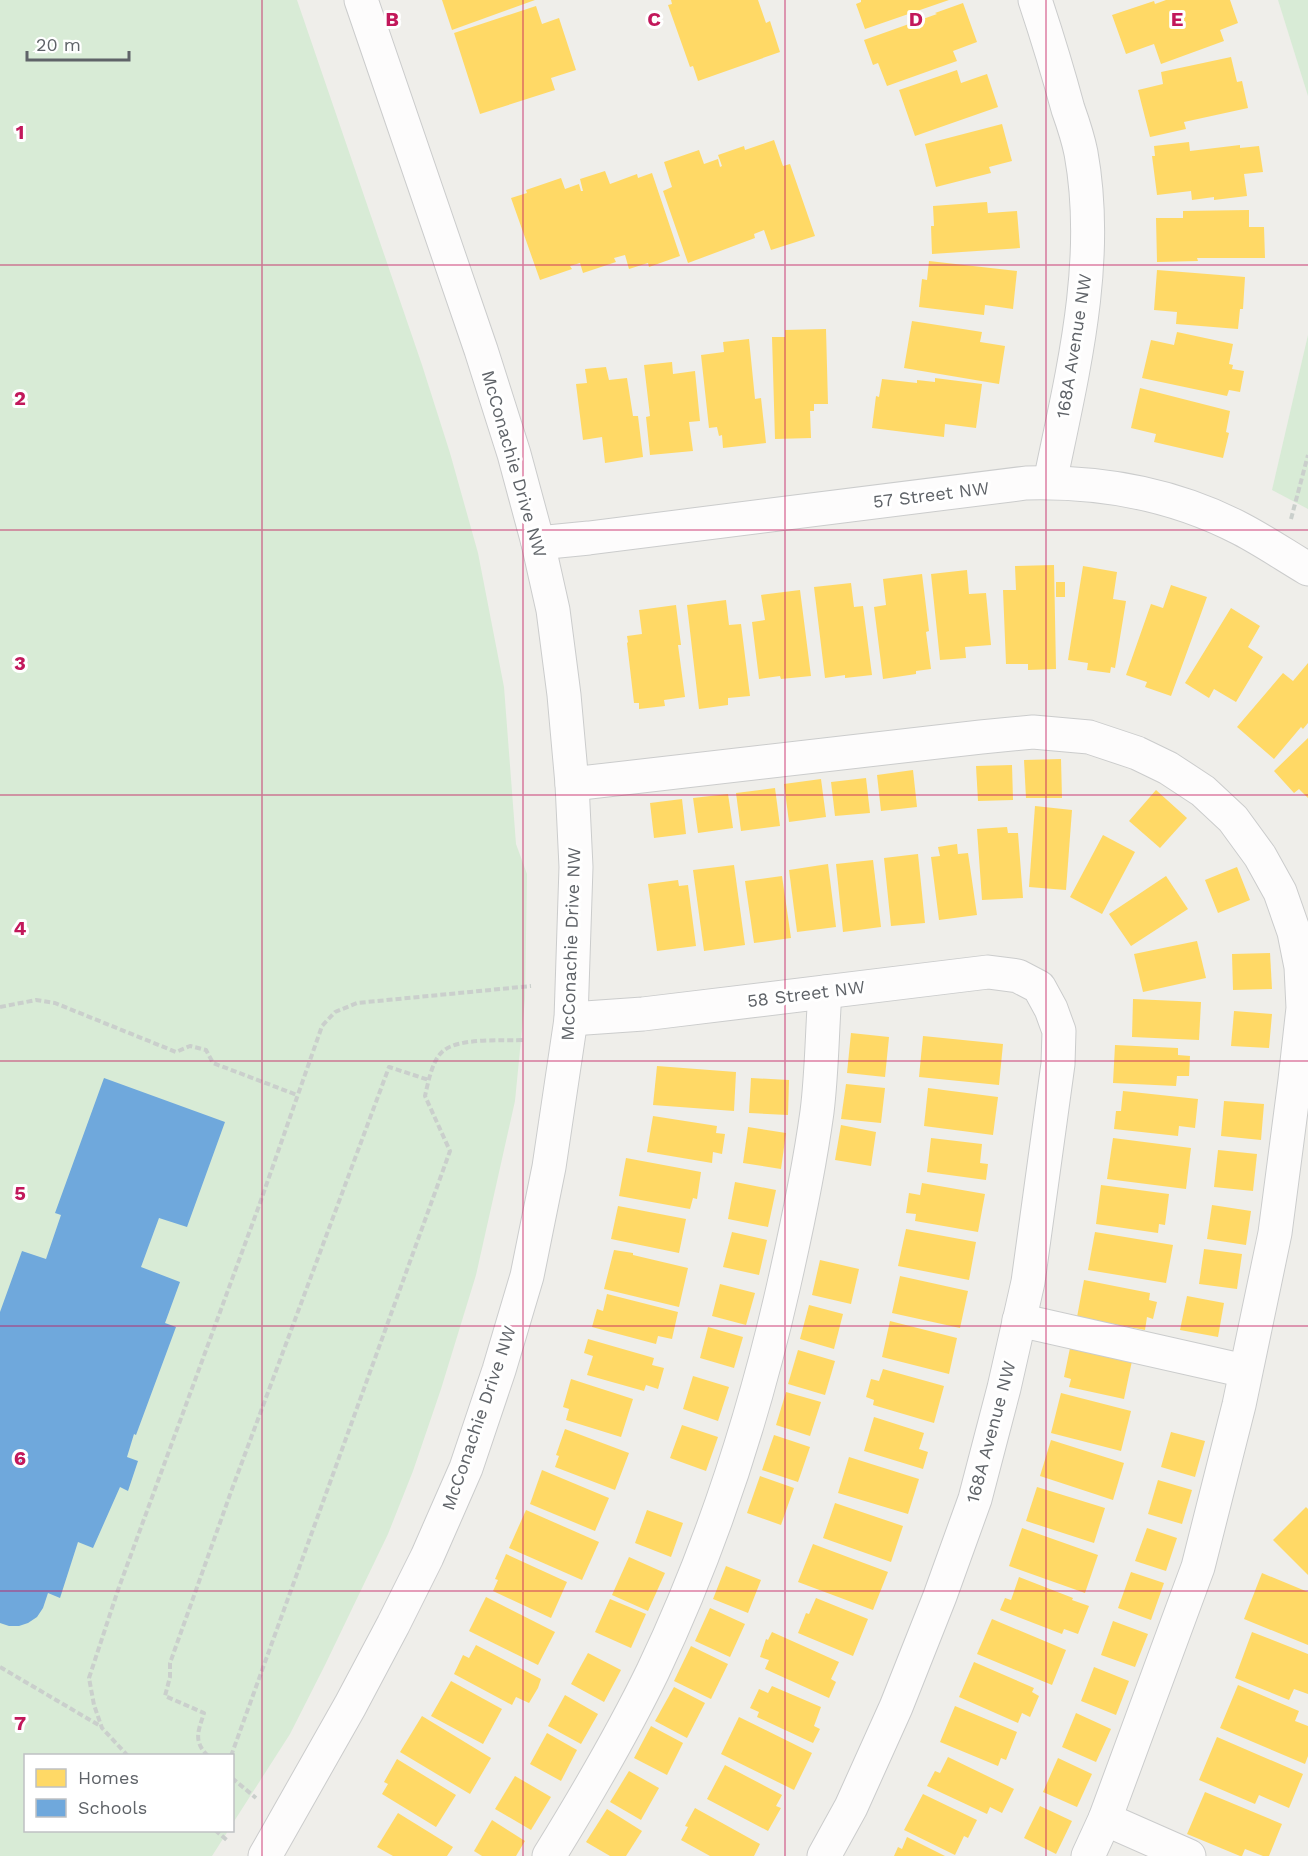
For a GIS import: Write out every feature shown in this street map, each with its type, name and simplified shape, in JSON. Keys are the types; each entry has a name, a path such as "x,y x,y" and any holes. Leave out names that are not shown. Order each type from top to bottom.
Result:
{"street":[{"name":"McConachie Drive NW","path":"272,1853 393,1625 427,1557 466,1468 527,1276 549,1167 571,1019 576,867 572,784 553,610 514,454 481,350 361,0"},
{"name":"168A Avenue NW","path":"1035,0 1081,152 1087,209 1086,267 1081,326 1071,388 1050,482"},
{"name":"57 Street NW","path":"538,543 1026,483 1050,482 1119,488 1167,499 1205,512 1232,525 1308,569"},
{"path":"572,784 1033,732 1089,737 1137,753 1168,768 1203,791 1233,819 1260,856 1280,892 1294,932 1301,967 1303,1008 1276,1221 1239,1405 1198,1567 1105,1819 1088,1856"},
{"name":"58 Street NW","path":"571,1019 643,1014 988,972 1017,976 1039,987"},
{"name":"168A Avenue NW","path":"824,1856 851,1807 896,1707 940,1596 971,1510 1004,1388 1030,1270 1058,1064 1059,1031 1051,1009 1039,987"},
{"path":"549,1856 595,1780 652,1671 694,1579 735,1468 772,1339 802,1208 817,1110 825,992"},
{"path":"1019,1320 1245,1371"},
{"path":"1105,1819 1189,1856"}],"path":[{"path":"1275,549 1292,516 1308,455"},
{"path":"102,1728 94,1705 89,1678 118,1590 260,1203 321,1026 335,1012 357,1002 531,986"},
{"path":"0,1007 36,1000 55,1003 176,1052 190,1046 206,1050 213,1063 297,1095"},
{"path":"231,1754 450,1151 424,1096 429,1080 441,1052 452,1045 525,1040"},
{"path":"207,1754 200,1748 197,1734 204,1713 165,1696 170,1677 170,1664 232,1489 389,1067 429,1080"},
{"path":"0,1667 102,1728 127,1754"},
{"path":"234,1780 256,1798"},
{"path":"218,1832 228,1841"}],"green space":[{"path":"0,0 297,0 422,365 478,553 504,687 516,844 527,874 525,999 515,1101 476,1275 413,1471 388,1534 290,1734 234,1821 234,1754 24,1754 24,1832 227,1832 212,1856 0,1856"},
{"path":"1278,0 1308,0 1308,96"},
{"path":"1308,335 1308,509 1272,490"}],"building: Homes":[{"path":"442,0 535,0 452,30"},
{"path":"671,0 758,0 766,23 770,21 780,52 698,81 693,66 690,67 668,5 672,4"},
{"path":"861,0 949,0 865,29 856,4"},
{"path":"1166,0 1230,0 1238,23 1220,30 1224,41 1161,64 1154,44 1126,54 1112,15 1154,1 1155,4"},
{"path":"963,3 977,42 953,51 957,61 887,86 878,63 873,65 864,40"},
{"path":"536,6 542,24 559,18 576,70 551,78 555,90 480,114 454,33"},
{"path":"1231,57 1237,82 1242,81 1248,108 1184,122 1186,129 1150,137 1138,90 1163,84 1161,72"},
{"path":"957,70 961,83 987,74 998,107 915,136 899,90"},
{"path":"1002,124 1012,161 989,167 991,173 936,187 925,144"},
{"path":"774,140 783,166 790,164 815,236 771,250 764,230 754,234 755,238 688,263 663,191 672,187 664,162 699,150 704,164 718,159 720,167 722,166 718,155 744,146 745,150"},
{"path":"1189,142 1190,151 1240,145 1240,148 1259,146 1263,172 1244,174 1247,196 1192,200 1191,191 1157,195 1152,156 1155,156 1154,146"},
{"path":"605,171 610,184 637,174 638,178 652,173 680,256 649,267 648,263 629,269 625,255 614,258 616,262 583,273 580,263 570,266 572,269 540,280 511,198 527,193 526,190 561,178 565,189 579,184 583,191 580,179"},
{"path":"987,202 988,213 1017,211 1020,248 932,254 933,206"},
{"path":"1249,210 1249,227 1264,227 1265,258 1197,258 1198,261 1157,262 1156,218 1183,218 1183,211"},
{"path":"929,261 1017,271 1013,309 985,305 984,315 919,307 922,279 927,280"},
{"path":"1157,270 1245,277 1243,309 1240,309 1238,329 1176,324 1177,312 1154,310"},
{"path":"912,321 982,332 980,342 1005,346 999,384 904,368"},
{"path":"826,329 828,404 814,404 814,411 810,411 811,438 775,439 772,337 785,337 785,330"},
{"path":"1177,332 1233,344 1229,364 1233,365 1232,369 1244,371 1240,392 1229,390 1227,396 1142,378 1151,340 1174,345"},
{"path":"749,339 755,399 761,398 766,443 723,448 722,435 719,436 717,427 709,428 701,355 724,352 723,342"},
{"path":"672,362 673,374 695,371 700,421 689,422 693,451 650,455 646,417 650,416 644,365"},
{"path":"606,367 609,380 627,378 633,416 638,416 643,457 605,463 602,437 583,440 576,384 587,383 585,369"},
{"path":"935,378 982,384 976,428 945,424 944,437 872,428 876,396 879,397 882,379 917,383 917,380 935,382"},
{"path":"1140,388 1230,411 1226,432 1229,433 1223,458 1154,442 1156,434 1131,428"},
{"path":"1054,565 1056,669 1028,670 1028,664 1006,664 1003,590 1016,590 1015,566"},
{"path":"1083,566 1117,572 1113,599 1126,601 1115,668 1111,667 1110,673 1087,670 1088,663 1068,660"},
{"path":"967,570 969,594 986,593 991,645 965,647 966,658 940,660 931,574"},
{"path":"922,574 931,669 916,671 916,674 883,679 874,607 886,605 883,579"},
{"path":"1056,582 1065,582 1065,597 1056,597"},
{"path":"851,583 854,607 863,606 872,675 825,678 814,587"},
{"path":"1171,585 1207,597 1171,696 1145,687 1147,682 1126,675 1151,604 1163,608"},
{"path":"800,590 811,676 759,679 752,622 765,620 761,595"},
{"path":"726,600 729,625 741,624 750,696 728,698 728,705 699,709 687,605"},
{"path":"676,605 681,645 678,645 685,697 664,700 665,706 639,709 639,703 634,703 627,636 642,634 639,610"},
{"path":"1231,608 1260,626 1248,647 1263,657 1236,702 1214,689 1209,698 1185,683"},
{"path":"1308,663 1308,723 1303,729 1301,727 1274,759 1237,727 1283,673 1293,681"},
{"path":"1308,738 1308,798 1299,789 1294,793 1274,771"},
{"path":"1061,759 1062,798 1026,798 1024,760"},
{"path":"1012,765 1013,800 978,801 976,766"},
{"path":"913,770 917,807 881,811 877,775"},
{"path":"866,778 870,813 835,816 831,782"},
{"path":"821,779 826,817 789,822 784,784"},
{"path":"775,788 780,826 741,831 736,793"},
{"path":"1156,790 1187,818 1160,848 1129,821"},
{"path":"728,794 733,828 698,833 693,798"},
{"path":"682,799 686,834 654,838 650,803"},
{"path":"1035,806 1072,810 1066,890 1029,887"},
{"path":"1007,827 1008,833 1018,833 1023,898 982,900 977,829"},
{"path":"1103,835 1135,852 1102,914 1070,897"},
{"path":"957,844 958,854 968,853 977,915 939,920 931,857 940,856 938,847"},
{"path":"918,854 925,923 891,926 884,858"},
{"path":"873,860 881,927 843,932 836,864"},
{"path":"828,864 836,927 797,932 789,870"},
{"path":"734,865 745,945 704,951 693,870"},
{"path":"1237,867 1250,900 1218,913 1205,880"},
{"path":"782,876 791,938 754,943 745,881"},
{"path":"1166,876 1188,909 1131,946 1109,914"},
{"path":"678,880 679,886 688,885 696,946 657,951 648,884"},
{"path":"1197,941 1206,978 1143,992 1134,954"},
{"path":"1270,953 1272,989 1233,990 1232,954"},
{"path":"1133,999 1201,1002 1199,1040 1132,1037"},
{"path":"1234,1011 1272,1014 1269,1048 1231,1046"},
{"path":"851,1033 889,1037 885,1077 847,1073"},
{"path":"923,1036 1003,1044 999,1085 919,1077"},
{"path":"1115,1045 1178,1048 1178,1055 1190,1056 1189,1076 1177,1076 1176,1086 1113,1083"},
{"path":"657,1066 736,1072 734,1111 653,1105"},
{"path":"751,1078 789,1080 788,1115 749,1113"},
{"path":"846,1084 885,1088 881,1123 841,1119"},
{"path":"928,1088 998,1097 993,1135 924,1126"},
{"path":"1123,1091 1198,1099 1195,1128 1179,1126 1178,1136 1114,1129 1116,1111 1121,1111"},
{"path":"1224,1101 1264,1104 1261,1140 1221,1136"},
{"path":"653,1116 717,1126 716,1133 725,1134 722,1154 713,1152 712,1163 647,1152"},
{"path":"841,1125 876,1132 871,1166 835,1160"},
{"path":"748,1127 786,1133 781,1169 743,1163"},
{"path":"931,1138 982,1144 980,1163 988,1164 986,1180 927,1172"},
{"path":"1113,1138 1191,1148 1186,1189 1107,1179"},
{"path":"1218,1150 1257,1154 1253,1191 1214,1187"},
{"path":"626,1158 701,1172 697,1199 693,1198 690,1209 619,1196"},
{"path":"735,1182 776,1190 768,1227 728,1219"},
{"path":"922,1183 985,1194 978,1232 915,1221 916,1214 906,1213 909,1193 920,1195"},
{"path":"1101,1185 1169,1194 1165,1225 1159,1224 1158,1233 1096,1224"},
{"path":"1212,1205 1251,1211 1246,1245 1207,1239"},
{"path":"618,1206 686,1219 679,1253 611,1239"},
{"path":"906,1229 976,1242 969,1280 898,1266"},
{"path":"732,1232 767,1240 759,1275 723,1267"},
{"path":"1095,1232 1173,1245 1166,1283 1088,1270"},
{"path":"1204,1249 1242,1254 1237,1289 1199,1284"},
{"path":"614,1250 688,1268 679,1307 604,1289"},
{"path":"820,1260 859,1269 851,1304 812,1295"},
{"path":"900,1276 968,1291 960,1328 892,1313"},
{"path":"1084,1280 1150,1293 1149,1300 1157,1302 1153,1319 1147,1317 1145,1330 1077,1317"},
{"path":"720,1284 755,1293 746,1325 712,1316"},
{"path":"607,1294 678,1312 672,1339 658,1336 656,1344 592,1327 597,1309 603,1311"},
{"path":"1187,1296 1224,1303 1218,1337 1180,1330"},
{"path":"809,1305 843,1314 834,1349 800,1339"},
{"path":"890,1321 957,1338 949,1374 882,1357"},
{"path":"708,1327 743,1337 734,1368 700,1358"},
{"path":"588,1339 654,1358 652,1365 664,1368 658,1389 646,1385 644,1391 587,1375 593,1356 584,1353"},
{"path":"1070,1348 1132,1361 1124,1399 1069,1387 1071,1379 1064,1377"},
{"path":"798,1350 835,1361 825,1395 788,1384"},
{"path":"883,1369 944,1386 934,1423 873,1405 874,1400 866,1397 871,1379 879,1381"},
{"path":"693,1376 729,1387 718,1421 683,1409"},
{"path":"571,1379 633,1399 621,1437 566,1420 569,1409 563,1407"},
{"path":"786,1392 821,1402 810,1436 776,1425"},
{"path":"1061,1393 1131,1411 1121,1451 1051,1433"},
{"path":"874,1417 924,1433 919,1449 928,1452 923,1469 864,1451"},
{"path":"682,1425 718,1437 706,1471 670,1458"},
{"path":"565,1429 629,1453 615,1490 555,1467 559,1456 556,1455"},
{"path":"1171,1432 1205,1441 1195,1477 1161,1467"},
{"path":"774,1435 810,1447 798,1482 762,1470"},
{"path":"1051,1440 1124,1463 1113,1500 1040,1476"},
{"path":"849,1457 919,1479 908,1514 838,1493"},
{"path":"542,1470 609,1498 595,1531 530,1504"},
{"path":"760,1476 794,1488 781,1525 747,1513"},
{"path":"1158,1480 1192,1490 1182,1524 1148,1514"},
{"path":"1037,1487 1105,1508 1094,1543 1026,1521"},
{"path":"835,1503 903,1526 891,1562 823,1538"},
{"path":"1306,1507 1308,1509 1308,1575 1273,1540"},
{"path":"526,1510 599,1542 582,1580 509,1548"},
{"path":"647,1510 683,1523 671,1557 635,1543"},
{"path":"1022,1528 1098,1555 1085,1593 1009,1566"},
{"path":"1147,1528 1177,1538 1166,1571 1135,1561"},
{"path":"813,1544 888,1572 873,1610 798,1582"},
{"path":"506,1554 567,1582 551,1618 493,1591 498,1580 495,1579"},
{"path":"629,1557 665,1573 648,1611 612,1595"},
{"path":"726,1566 761,1580 748,1613 713,1599"},
{"path":"1131,1572 1164,1583 1151,1620 1118,1608"},
{"path":"1262,1573 1308,1592 1308,1645 1244,1619"},
{"path":"1019,1577 1089,1606 1078,1634 1064,1629 1062,1634 1000,1610 1005,1598 1011,1600"},
{"path":"486,1597 555,1632 538,1665 469,1631"},
{"path":"816,1598 868,1619 853,1656 798,1633 806,1613 809,1614"},
{"path":"610,1599 646,1614 631,1648 595,1632"},
{"path":"710,1608 745,1624 730,1657 695,1641"},
{"path":"992,1619 1066,1650 1052,1685 977,1654"},
{"path":"1113,1621 1148,1634 1135,1667 1101,1655"},
{"path":"772,1632 839,1662 831,1679 836,1682 829,1698 765,1669 769,1660 760,1657 766,1639 768,1640"},
{"path":"1252,1632 1308,1654 1308,1694 1294,1689 1289,1700 1235,1678"},
{"path":"476,1645 541,1679 529,1703 516,1697 512,1705 454,1674 463,1655 469,1658"},
{"path":"691,1646 728,1664 711,1699 674,1681"},
{"path":"588,1653 621,1670 604,1702 571,1684"},
{"path":"974,1662 1034,1688 1032,1692 1039,1696 1030,1717 1022,1713 1018,1723 959,1697"},
{"path":"1094,1667 1129,1681 1116,1715 1081,1701"},
{"path":"451,1681 502,1709 483,1744 431,1716"},
{"path":"1238,1685 1299,1711 1295,1721 1308,1726 1308,1756 1305,1764 1220,1728"},
{"path":"772,1686 821,1707 814,1726 820,1729 813,1743 757,1717 759,1712 750,1708 759,1689 768,1693"},
{"path":"674,1687 705,1703 687,1738 655,1721"},
{"path":"565,1695 598,1714 581,1744 548,1726"},
{"path":"955,1706 1017,1732 1006,1760 1001,1758 998,1766 940,1742"},
{"path":"1076,1713 1111,1729 1096,1762 1062,1747"},
{"path":"422,1716 491,1758 470,1794 400,1752"},
{"path":"739,1717 812,1753 794,1790 721,1754"},
{"path":"651,1726 683,1743 667,1775 634,1758"},
{"path":"547,1733 577,1750 561,1781 530,1764"},
{"path":"1217,1737 1303,1774 1289,1808 1259,1795 1255,1804 1199,1780"},
{"path":"948,1757 1014,1789 1002,1813 990,1807 987,1814 927,1786 935,1771 940,1773"},
{"path":"1058,1758 1092,1774 1077,1807 1043,1792"},
{"path":"397,1759 456,1795 436,1827 382,1794 388,1784 384,1782"},
{"path":"725,1765 782,1795 776,1806 781,1808 768,1831 707,1799"},
{"path":"629,1771 659,1788 641,1820 610,1802"},
{"path":"515,1776 551,1797 531,1830 495,1809"},
{"path":"1205,1792 1282,1824 1269,1856 1245,1849 1240,1856 1187,1834"},
{"path":"923,1794 977,1820 968,1838 964,1836 955,1855 904,1830"},
{"path":"1040,1806 1072,1821 1056,1854 1024,1838"},
{"path":"695,1808 760,1844 754,1856 710,1856 681,1840 688,1827 685,1826"},
{"path":"607,1809 642,1831 626,1856 610,1856 586,1842"},
{"path":"398,1813 453,1847 447,1856 393,1856 377,1847"},
{"path":"492,1820 525,1841 516,1856 482,1856 474,1851"},
{"path":"907,1837 945,1856 894,1856 898,1847 902,1849"}],"building: Schools":[{"path":"104,1078 225,1122 187,1227 159,1218 141,1267 180,1282 165,1323 176,1327 127,1457 138,1461 128,1491 120,1487 93,1548 78,1542 60,1598 48,1593 37,1617 19,1626 9,1626 0,1623 0,1312 22,1251 46,1259 61,1215 55,1213"}]}
